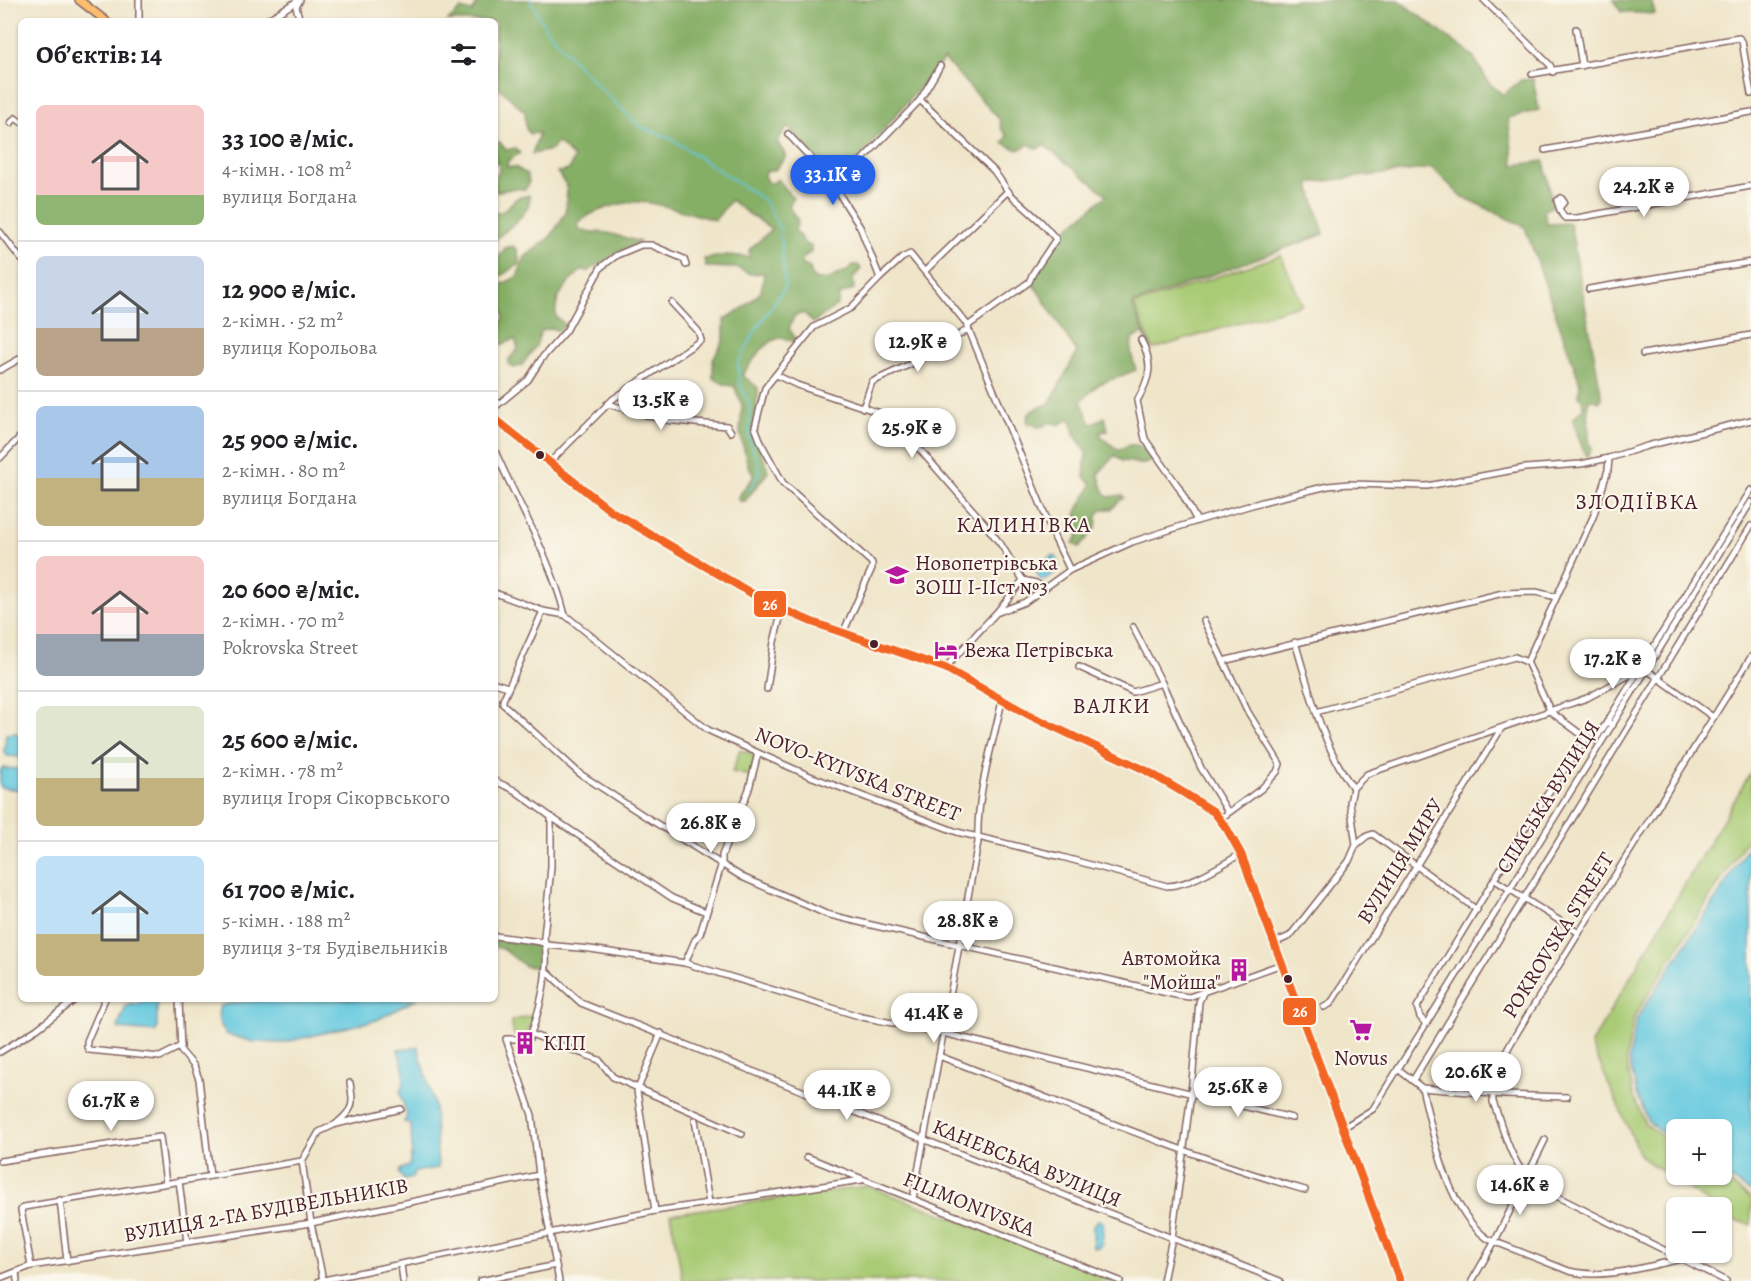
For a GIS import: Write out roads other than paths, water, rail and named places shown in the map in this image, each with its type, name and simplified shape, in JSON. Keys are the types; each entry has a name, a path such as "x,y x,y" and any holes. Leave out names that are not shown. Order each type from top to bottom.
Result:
{"main road":[{"path":"79,0 102,18"},
{"path":"498,421 610,511 782,610 945,668 1002,701 1145,770 1201,803 1220,819 1241,854 1400,1281"}],"street":[{"path":"139,0 139,18"},
{"path":"270,18 299,0"},
{"path":"299,0 296,7 299,18"},
{"path":"1484,0 1550,65 1553,72"},
{"path":"1576,29 1582,66"},
{"path":"1532,74 1739,38 1742,41 1751,94"},
{"path":"838,187 852,175 858,164 920,100 939,66"},
{"path":"862,408 872,382 915,362 967,330 969,325 1029,282 1056,239 1008,191 994,171 920,100"},
{"path":"1545,150 1751,112"},
{"path":"11,123 15,118 18,120"},
{"path":"788,134 838,187 860,227 880,278"},
{"path":"1560,207 1565,218 1577,218 1751,186"},
{"path":"925,271 1008,191"},
{"path":"0,232 18,255"},
{"path":"498,405 528,380 547,351 566,331 601,267 630,249 651,245 684,259 686,265"},
{"path":"843,633 872,568 872,563 783,483 755,427 765,388 814,327 851,308 906,255 910,254 915,259 962,317 1070,570"},
{"path":"1590,289 1751,262"},
{"path":"549,463 607,404 701,340 698,331 672,303"},
{"path":"1642,354 1751,335"},
{"path":"1141,340 1148,352 1150,369 1145,386 1137,400 1145,439 1178,486 1197,521"},
{"path":"0,370 18,360"},
{"path":"776,375 797,385 880,413 891,420 908,436 1002,546 1023,580 1036,582 1045,588"},
{"path":"607,404 664,420 727,426 731,432"},
{"path":"996,613 1025,602 1070,570 1132,542 1262,502 1328,486 1349,484 1427,486 1525,468 1581,464 1609,458 1666,440 1751,420"},
{"path":"0,458 18,439"},
{"path":"498,457 544,551 565,615"},
{"path":"1527,662 1593,517 1608,470 1609,458"},
{"path":"1316,712 1515,657 1527,662 1551,712 1591,741 1596,739 1610,723 1639,670 1699,580 1751,490"},
{"name":"СПАСЬКА ВУЛИЦЯ","path":"1343,1128 1373,1109 1610,723 1647,670 1699,580 1751,502"},
{"path":"1413,1080 1751,526"},
{"path":"945,668 1023,580"},
{"path":"1222,661 1503,593 1536,592 1556,597"},
{"name":"NOVO-KYIVSKA STREET","path":"498,594 543,611 565,615 708,730 810,776 957,832 1062,857 1167,886 1177,886 1241,854"},
{"path":"767,689 774,642 782,610"},
{"path":"503,704 502,700 508,687 532,645 543,611"},
{"path":"1204,621 1248,712 1280,764 1277,772 1261,789 1220,819"},
{"path":"1133,627 1201,768 1228,812"},
{"path":"1295,642 1316,712 1337,761 1353,788"},
{"name":"POKROVSKA STREET","path":"1493,1094 1494,1080 1511,1043 1751,657"},
{"path":"1079,667 1133,692 1162,683"},
{"path":"1356,845 1350,803 1353,788 1367,774 1551,712 1587,698 1639,670"},
{"path":"1647,670 1713,717"},
{"path":"498,684 508,687"},
{"path":"498,700 579,772 643,815 742,877 826,914 1189,997 1282,964"},
{"path":"913,1199 978,838 981,792 1002,701"},
{"name":"ВУЛИЦЯ МИРУ","path":"1324,1007 1333,1000 1501,729"},
{"path":"1426,1024 1420,1017 1417,1007 1533,815 1586,738"},
{"path":"686,963 695,940 700,934 722,863 722,855 749,789 758,753"},
{"path":"498,782 514,790 672,898 706,912"},
{"path":"551,817 551,867 544,937 545,970 540,1008 529,1039 506,1039 532,1115 539,1175 559,1281"},
{"path":"1274,943 1290,936 1349,861 1356,845 1373,834 1477,910"},
{"path":"1495,880 1579,933"},
{"path":"498,936 542,942 546,945 686,963 862,1017 943,1033 1292,1119"},
{"name":"КАНЕВСЬКА ВУЛИЦЯ","path":"545,970 581,1003 1280,1281"},
{"path":"1163,1281 1172,1238 1191,1094 1199,1002 1203,993"},
{"path":"0,1052 37,1029 72,1002"},
{"path":"104,1002 87,1041 89,1050 160,1057 181,1049"},
{"path":"179,1002 181,1049 194,1066 200,1079 210,1176"},
{"path":"655,1211 637,1091 661,1033"},
{"path":"531,1034 599,1060 613,1077 741,1134"},
{"path":"939,1056 1182,1149 1256,1176 1305,1190"},
{"path":"1398,1069 1422,1088 1445,1175 1477,1232 1488,1239 1569,1271 1583,1274 1615,1272 1673,1263"},
{"path":"336,1124 350,1112 353,1100 350,1083"},
{"path":"1422,1088 1568,1097"},
{"path":"1493,1094 1493,1102 1515,1160 1526,1178 1534,1185 1666,1251"},
{"path":"401,1109 336,1124 319,1132 302,1161 321,1281 655,1211 862,1180"},
{"path":"695,1120 709,1203"},
{"path":"0,1161 160,1137 166,1183"},
{"path":"1472,1281 1495,1241 1545,1140"},
{"name":"FILIMONIVSKA","path":"807,1157 1120,1281"},
{"path":"32,1266 22,1208 302,1161"},
{"name":"ВУЛИЦЯ 2-ГА БУДІВЕЛЬНИКІВ","path":"0,1278 32,1266 311,1223 539,1175"},
{"path":"179,1181 187,1242"},
{"path":"60,1200 67,1261"},
{"path":"1690,1263 1726,1281"},
{"path":"401,1264 403,1281"},
{"path":"480,1281 555,1265"},
{"path":"15,1272 17,1281"}],"water":[{"path":"1051,556 1056,556 1059,570 1042,580 1035,569"},
{"path":"6,734 18,734 18,757 7,756 4,752"},
{"path":"2,768 18,769 18,790 2,788 0,772"},
{"path":"1751,842 1751,1192 1732,1180 1732,1119 1666,1119 1666,1136 1648,1121 1637,1094 1629,1059 1637,1018"},
{"path":"142,1002 157,1002 155,1032 119,1029 118,1026 126,1006"},
{"path":"238,1002 411,1002 377,1020 282,1043 254,1042 226,1034 219,1021 220,1006"},
{"path":"418,1047 434,1104 438,1168 415,1172 412,1178 404,1180 399,1173 401,1169 409,1166 412,1151 411,1124 404,1122 407,1116 400,1092 404,1081 404,1071 398,1050"},
{"path":"1098,1220 1104,1225 1102,1243 1099,1247 1093,1248 1093,1225"}],"waterway":[{"path":"530,0 545,27 580,68 640,127 670,138 764,200 780,229 785,287 757,328 738,363 739,382 750,405 749,437 760,471 748,492"}],"place":[{"name":"Новопетрівська ЗОШ I-IIст №3","path":"897,575"},
{"name":"Вежа Петрівська","path":"946,650"},
{"name":"Автомойка \"Мойша\"","path":"1239,970"},
{"name":"Novus","path":"1361,1030"},
{"name":"КПП","path":"525,1043"}],"district":[{"name":"ЗЛОДІЇВКА","path":"1637,501"},
{"name":"КАЛИНІВКА","path":"1024,524"},
{"name":"ВАЛКИ","path":"1112,705"}]}
